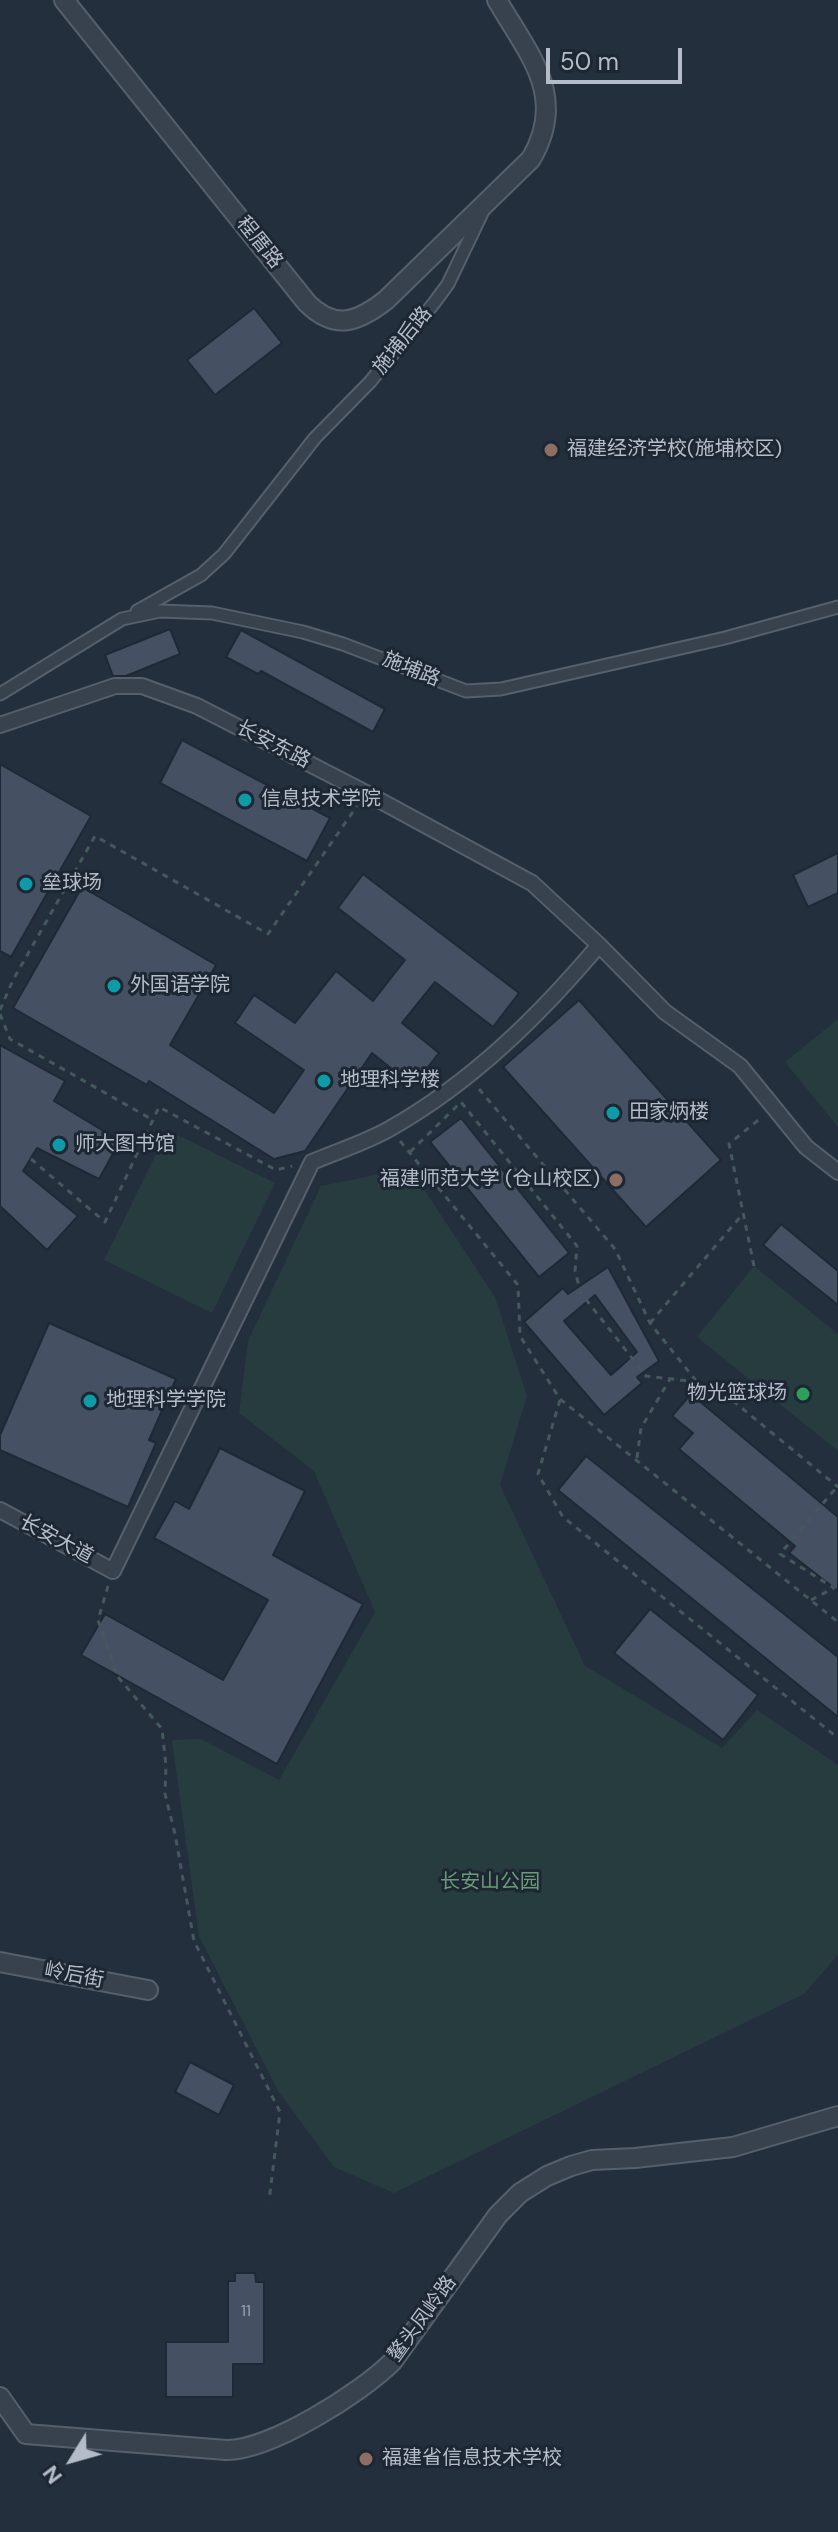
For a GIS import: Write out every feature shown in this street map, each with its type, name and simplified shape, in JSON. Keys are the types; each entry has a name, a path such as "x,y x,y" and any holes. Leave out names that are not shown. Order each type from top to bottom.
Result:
{"street":[{"name":"程厝路","path":"64,0 298,292 325,317 345,321 364,316 376,308 489,198"},
{"name":"施埔后路","path":"122,619 201,575 224,554 315,438 370,382 434,303 448,284 489,198 531,159 543,135 548,109 547,90 497,0"},
{"name":"施埔路","path":"0,694 122,619 160,611 225,615 324,638 472,692 501,689 725,638 838,607"},
{"name":"长安东路","path":"0,725 115,686 142,686 197,706 366,793 532,883 665,1012 740,1066 806,1147 838,1172"},
{"path":"113,1571 312,1162 390,1129 469,1077 565,984 599,945"},
{"name":"长安大道","path":"0,1510 113,1571"},
{"name":"岭后街","path":"0,1962 148,1990"},
{"name":"鳌头凤岭路","path":"0,2397 26,2434 226,2450 249,2449 347,2398 382,2372 498,2215 520,2193 547,2176 592,2160 733,2147 838,2116"}],"path":[{"path":"153,1120 10,1039 0,1012 13,980 95,836 268,934 366,793"},
{"path":"469,1077 615,1249 650,1323 697,1382"},
{"path":"410,1152 461,1102 577,1246 575,1271 581,1293 646,1376 697,1382 727,1396 838,1487 780,1554 834,1588 811,1600"},
{"path":"31,1159 105,1222 159,1107 276,1170 312,1162"},
{"path":"754,1266 729,1144 774,1107"},
{"path":"390,1129 518,1285 520,1336 560,1399 838,1622"},
{"path":"650,1323 742,1215"},
{"path":"637,1458 641,1428 670,1379"},
{"path":"560,1399 538,1474 563,1517 838,1738"},
{"path":"113,1571 98,1620 118,1677 162,1729 165,1794 194,1941 280,2112 269,2201"}],"green space":[{"path":"838,1019 838,1127 785,1062"},
{"path":"168,1130 275,1183 212,1313 104,1260"},
{"name":"长安山公园","path":"410,1168 495,1297 527,1396 500,1485 585,1666 722,1748 757,1710 838,1765 838,1955 804,1994 394,2193 334,2167 278,2091 199,1936 172,1740 201,1739 279,1780 375,1612 314,1471 239,1413 248,1341 321,1186"},
{"name":"物光篮球场","path":"754,1266 838,1334 838,1451 697,1337"}],"building":[{"path":"254,308 282,343 215,395 187,360"},
{"path":"170,629 180,654 126,676 113,676 105,655"},
{"path":"241,630 385,709 373,732 261,671 258,674 226,657"},
{"name":"信息技术学院","path":"182,740 330,818 307,861 160,783"},
{"name":"垒球场","path":"0,764 91,816 11,957 0,951"},
{"path":"838,853 838,893 808,907 793,875"},
{"path":"363,874 519,993 493,1027 435,982 402,1023 439,1053 413,1086 372,1053 305,1151 274,1159 149,1081 147,1085 13,1008 82,887 216,965 170,1045 274,1113 304,1070 235,1023 254,995 295,1023 336,971 373,1001 405,960 338,908"},
{"name":"田家炳楼","path":"579,1000 721,1160 646,1227 503,1067"},
{"name":"师大图书馆","path":"0,1045 65,1081 54,1101 120,1141 99,1179 37,1148 23,1171 78,1216 47,1250 0,1206"},
{"path":"461,1118 569,1253 539,1277 430,1142"},
{"path":"781,1224 838,1271 838,1305 763,1245"},
{"path":"608,1267 659,1361 637,1377 642,1383 604,1415 524,1322 563,1288 568,1294","holes":["595,1295 637,1352 611,1375 564,1321"]},
{"name":"地理科学学院","path":"49,1323 176,1379 149,1440 156,1443 128,1507 0,1450 0,1435"},
{"path":"691,1394 838,1517 838,1591 789,1553 795,1546 679,1449 693,1433 672,1416"},
{"path":"220,1448 305,1491 273,1555 363,1604 277,1764 81,1655 105,1614 223,1680 268,1600 154,1538 175,1501 189,1509"},
{"path":"586,1456 838,1657 838,1717 558,1490"},
{"path":"650,1609 758,1695 723,1740 614,1653"},
{"path":"190,2062 234,2085 219,2115 175,2092"},
{"path":"235,2273 255,2273 256,2282 264,2282 264,2364 233,2364 233,2397 166,2397 166,2342 228,2342 228,2281 235,2281"}],"place":[{"name":"福建经济学校(施埔校区)","path":"551,450"},
{"name":"信息技术学院","path":"245,800"},
{"name":"垒球场","path":"26,884"},
{"name":"外国语学院","path":"114,986"},
{"name":"地理科学楼","path":"324,1081"},
{"name":"田家炳楼","path":"613,1113"},
{"name":"师大图书馆","path":"59,1145"},
{"name":"福建师范大学 (仓山校区)","path":"616,1180"},
{"name":"物光篮球场","path":"803,1394"},
{"name":"地理科学学院","path":"90,1401"},
{"name":"福建省信息技术学校","path":"366,2459"}]}
